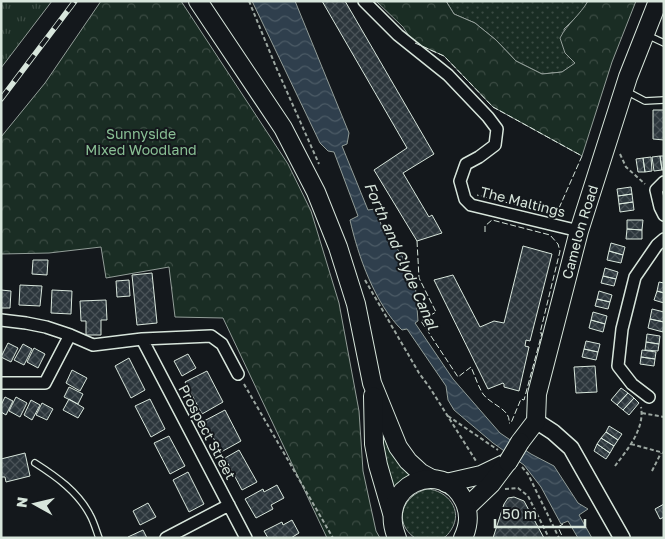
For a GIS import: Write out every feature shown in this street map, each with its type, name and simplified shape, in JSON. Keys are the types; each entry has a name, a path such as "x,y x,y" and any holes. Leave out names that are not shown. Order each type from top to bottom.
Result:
{"main road":[{"path":"198,1 283,128 316,192 338,247 356,304 372,383 374,444 397,538"},
{"name":"Camelon Road","path":"536,421 537,394 579,231 624,90 658,1"},
{"path":"372,383 398,447 414,467 439,481 453,486 461,494 469,517 463,538"},
{"path":"467,507 486,479 508,462 536,421 553,432 571,448 622,538"},
{"path":"392,513 402,491 414,483 426,479 439,481 486,479"}],"street":[{"name":"The Maltings","path":"364,1 398,35 448,75 497,129 495,145 466,164 460,181 465,199 471,205 579,231"},
{"path":"660,186 660,206 664,215"},
{"path":"649,397 632,384 618,366 622,329 635,277 657,245 664,239"},
{"path":"1,320 26,323 70,334 93,345 142,339 211,336 222,344 238,374"},
{"path":"1,383 45,383 70,334"},
{"name":"Prospect Street","path":"142,339 246,538"},
{"path":"169,537 229,505"}],"lane":[{"path":"645,34 664,43"},
{"path":"624,90 645,101 664,100"},
{"path":"35,463 55,475 76,495 91,515 99,538"}],"path":[{"path":"610,132 626,167 643,183 660,186"},
{"path":"371,290 418,373 430,388 486,479 505,489 518,488 528,496 549,538"},
{"path":"238,374 333,538"},
{"path":"615,466 631,444 641,422 641,406"},
{"path":"642,413 664,417"},
{"path":"631,444 662,453 652,471"}],"green space":[{"path":"1,1 52,1 1,68"},
{"name":"Sunnyside Mixed Woodland","path":"101,1 181,1 288,164 311,211 339,303 359,411 363,471 376,531 380,538 327,538 223,318 175,317 169,267 106,278 101,247 49,253 1,254 1,137 45,83"},
{"path":"376,1 446,1 454,14 475,23 496,40 516,61 542,74 562,72 575,63 565,53 560,38 588,1 636,1 612,62 582,156 493,107 444,56 413,42 403,27"},
{"path":"446,1 588,1 583,10 564,29 566,53 576,63 562,72 542,74 516,61 496,40 475,23 454,14"},
{"path":"381,425 396,460 411,475 395,489 387,476 378,426"},
{"path":"427,489 434,490 447,497 456,515 455,523 443,538 415,538 408,532 404,524 403,510 407,503 419,492"}],"water":[{"name":"Forth and Clyde Canal","path":"252,1 295,1 349,133 347,144 342,146 368,210 375,209 383,229 401,254 415,281 418,321 415,323 453,379 500,433 531,454 554,466 578,503 588,509 579,515 592,538 578,538 568,521 561,524 541,487 524,465 493,443 454,410 448,400 446,386 407,329 402,330 384,307 369,279 358,249 350,220 358,216 334,152 328,151 320,143"}],"building":[{"path":"322,1 345,1 434,154 403,173 429,217 432,215 442,233 417,241 374,170 407,148"},
{"path":"653,110 664,110 664,140 653,139"},
{"path":"660,156 664,156 664,170 662,170"},
{"path":"660,156 662,170 654,171 652,157"},
{"path":"651,157 652,171 645,172 643,158"},
{"path":"643,158 645,172 638,172 636,159"},
{"path":"631,187 632,194 618,196 617,189"},
{"path":"632,194 633,202 619,204 618,196"},
{"path":"633,202 634,210 620,212 619,204"},
{"path":"627,220 643,220 642,230 627,229"},
{"path":"627,229 642,230 642,239 626,239"},
{"path":"611,243 625,247 623,255 609,251"},
{"path":"523,246 552,254 530,341 526,340 525,346 529,347 519,391 504,387 503,383 488,389 434,280 453,275 480,327 494,321 504,323"},
{"path":"609,251 623,255 621,263 607,260"},
{"path":"33,260 48,260 47,275 32,274"},
{"path":"605,268 618,272 616,279 603,276"},
{"path":"152,273 157,323 137,325 132,275"},
{"path":"603,276 616,279 614,286 601,283"},
{"path":"129,280 130,296 117,297 116,281"},
{"path":"659,282 664,283 664,293 657,291"},
{"path":"20,285 42,286 40,306 19,305"},
{"path":"1,290 11,291 10,308 1,308"},
{"path":"52,290 72,291 71,314 51,313"},
{"path":"599,291 612,295 610,302 597,299"},
{"path":"657,291 664,293 664,303 654,300"},
{"path":"597,299 610,302 608,309 595,306"},
{"path":"106,300 107,320 101,320 101,335 86,335 86,321 81,321 80,301"},
{"path":"652,309 664,312 664,322 650,319"},
{"path":"593,312 607,316 605,324 591,320"},
{"path":"650,319 664,322 663,332 648,328"},
{"path":"591,320 605,324 603,332 589,328"},
{"path":"647,334 660,336 659,344 646,342"},
{"path":"586,341 600,344 598,352 584,349"},
{"path":"646,342 659,344 658,351 645,350"},
{"path":"8,343 18,348 11,362 1,357"},
{"path":"23,344 32,349 24,365 14,360"},
{"path":"34,348 45,354 38,368 27,362"},
{"path":"584,349 598,352 596,360 582,357"},
{"path":"642,350 656,352 655,359 641,357"},
{"path":"188,354 196,368 182,376 174,361"},
{"path":"641,357 655,359 654,366 640,364"},
{"path":"129,358 145,390 131,398 115,366"},
{"path":"595,366 597,392 576,393 574,367"},
{"path":"72,370 87,378 80,391 66,383"},
{"path":"207,371 223,402 202,414 185,382"},
{"path":"69,387 83,394 78,404 64,397"},
{"path":"621,388 628,393 617,405 611,400"},
{"path":"628,393 634,398 623,410 617,405"},
{"path":"5,397 13,401 6,415 1,412 1,405"},
{"path":"16,397 27,403 20,417 9,411"},
{"path":"634,398 639,403 629,415 623,410"},
{"path":"69,399 84,408 78,418 63,410"},
{"path":"150,399 165,429 151,437 135,406"},
{"path":"31,400 40,405 32,420 24,415"},
{"path":"42,403 53,409 47,420 36,415"},
{"path":"225,410 241,441 221,452 204,421"},
{"path":"609,426 622,434 618,440 606,432"},
{"path":"606,432 618,440 614,446 601,438"},
{"path":"169,436 185,466 170,474 154,443"},
{"path":"601,438 614,446 610,453 597,444"},
{"path":"597,444 610,453 606,459 594,451"},
{"path":"239,450 257,482 242,490 225,458"},
{"path":"25,453 30,476 6,482 5,477 1,477 1,459"},
{"path":"188,472 204,504 189,512 173,480"},
{"path":"277,485 284,498 271,505 273,509 256,518 245,499 263,489 264,492"},
{"path":"514,497 524,501 544,538 493,538 504,504 508,498"},
{"path":"148,503 156,517 140,525 133,511"},
{"path":"664,504 664,517 660,519 655,509"},
{"path":"292,520 299,533 291,538 268,538 264,531 282,522 283,525"},
{"path":"143,530 147,538 128,538 128,537"}],"railway":[{"path":"1,99 75,1"}],"fence":[{"path":"415,43 444,56 493,107 582,156 556,215 477,195"},
{"path":"485,232 485,226 492,220 550,235 558,244 560,251 540,333 542,333 524,400 521,399 511,423 509,423"},
{"path":"417,241 419,278 436,312 421,321 458,377 471,367 483,394 507,414 509,423"},
{"path":"563,524 558,527 563,538"}]}
